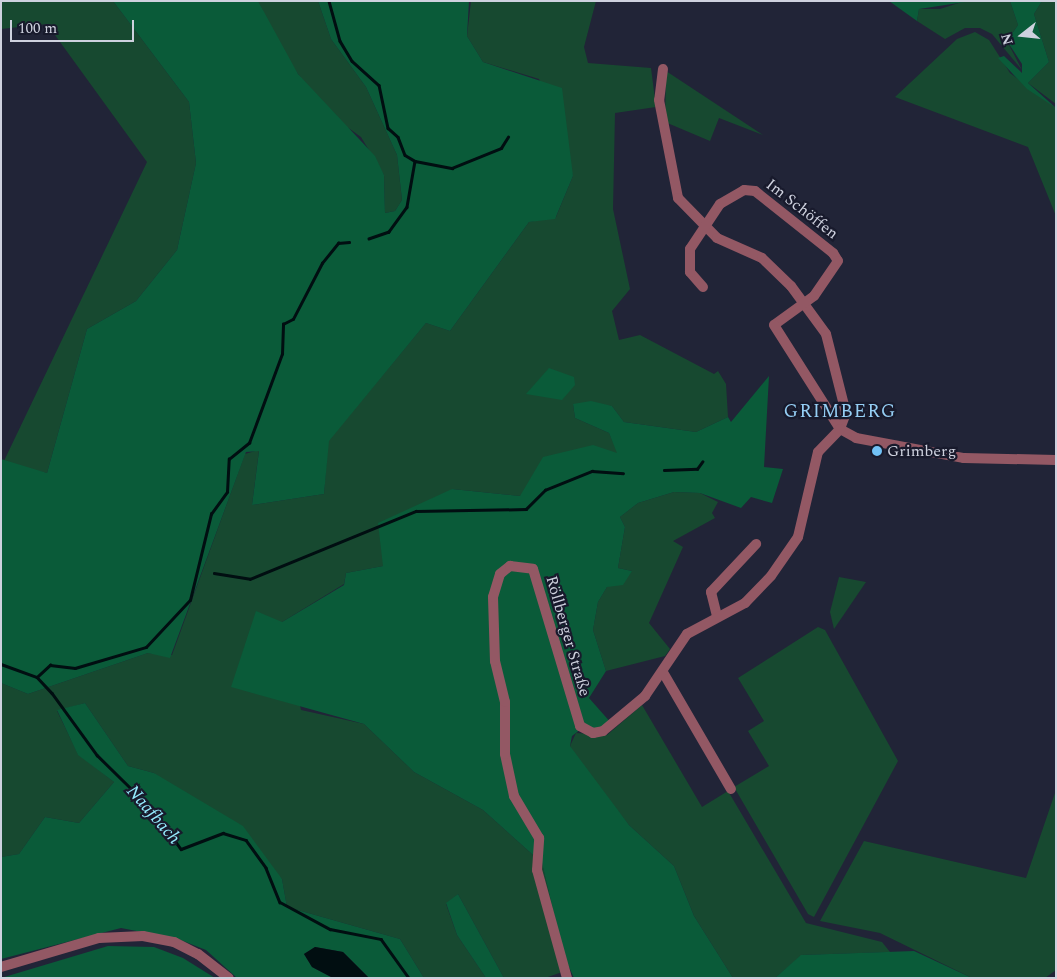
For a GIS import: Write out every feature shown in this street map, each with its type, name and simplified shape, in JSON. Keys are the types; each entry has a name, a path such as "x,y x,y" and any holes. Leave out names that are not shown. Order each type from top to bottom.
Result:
{"street":[{"path":"663,69 659,100 672,176 680,201 704,227 762,258 805,304 826,334 833,354 846,413 840,429"},
{"name":"Im Schöffen","path":"704,227 720,204 744,190 755,191 833,252 838,261 805,304"},
{"path":"704,227 687,256 690,272 704,288"},
{"path":"805,304 774,325 840,429 856,438 964,458 1056,460"},
{"name":"Röllberger Straße","path":"566,978 537,870 539,838 514,796 505,754 505,702 495,661 493,606 493,589 500,574 510,566 533,569 573,710 583,729 603,731 664,674 682,638 717,616 745,603 784,559 798,538 818,452 840,429"},
{"path":"717,616 711,592 756,544"},
{"path":"664,674 731,789"},
{"path":"1,967 99,938 143,936 174,942 198,954 230,978"}],"green space":[{"path":"1,1 113,1 189,102 196,163 177,250 136,301 87,329 47,473 3,463 147,162 47,24 1,29"},
{"path":"113,1 258,1 298,74 375,156 384,175 385,213 395,211 402,200 397,155 366,87 331,39 318,1 469,1 467,36 483,62 562,88 573,176 555,219 529,222 450,331 426,323 329,441 324,494 252,505 259,451 246,452 170,658 148,653 28,694 1,683 1,459 47,473 87,329 136,301 177,250 196,163 189,102"},
{"path":"258,1 318,1 331,39 366,87 397,155 402,200 395,211 385,213 384,175 361,137 332,116 298,74 280,48"},
{"path":"471,1 596,1 584,47 588,63 651,68 656,107 615,113 613,209 630,289 612,311 619,340 640,335 714,374 718,371 726,384 728,417 696,432 624,422 612,406 573,404 575,418 609,433 618,453 520,496 452,489 383,566 346,573 344,584 282,622 301,710 364,724 414,772 483,810 542,863 568,970 545,978 504,978 458,894 446,904 457,935 486,978 424,978 400,939 287,907 282,879 154,773 128,766 85,703 57,711 78,754 114,782 79,823 45,817 19,854 1,857 1,683 28,694 148,653 172,655 245,454 259,450 252,505 324,494 328,441 426,323 450,331 529,222 556,217 573,176 539,79 483,62 467,36"},
{"path":"889,1 965,2 919,9 917,21"},
{"path":"965,1 1010,1 1018,25 1007,41 1022,70 992,34 980,28 965,28 945,39 917,21 919,9 940,9"},
{"path":"1010,1 1042,1 1034,14 1049,62 1028,83 1056,108 1027,89 998,58 1004,56 1022,73 1022,64 1007,41 1018,25"},
{"path":"1042,1 1056,1 1056,104 1028,83 1049,62 1034,14"},
{"path":"975,32 989,40 1010,73 1056,108 1056,216 1028,147 895,97 957,39"},
{"path":"666,71 763,135 719,118 710,141 665,122"},
{"path":"549,368 574,377 575,385 562,400 526,394"},
{"path":"769,376 764,467 783,469 772,503 751,497 741,508 700,493 674,492 638,503 620,517 625,527 618,568 632,571 623,585 607,587 598,602 593,630 606,671 589,698 612,724 603,731 581,729 572,736 570,746 629,825 674,866 694,916 733,978 574,978 564,956 542,863 483,810 414,772 364,724 231,687 256,611 282,622 344,585 346,573 383,566 378,523 452,489 520,496 543,457 593,445 617,453 609,433 575,418 573,404 591,401 612,406 624,422 696,432 728,417 731,422"},
{"path":"674,492 700,493 718,502 712,513 715,518 673,541 683,547 649,623 670,649 665,656 606,671 593,630 598,602 607,587 632,571 618,568 625,527 620,517 638,503"},
{"path":"839,577 866,582 834,629 830,612"},
{"path":"818,627 825,630 898,761 814,917 808,914 734,787 769,766 748,731 764,721 738,678"},
{"path":"85,703 128,766 154,773 243,826 282,879 287,907 400,939 424,978 369,978 343,952 315,947 304,954 312,967 333,978 237,978 206,950 178,939 121,928 1,959 1,857 19,854 45,817 79,823 114,782 78,755 57,710"},
{"path":"642,705 702,807 728,791 806,923 882,942 890,952 802,955 775,978 733,978 694,916 674,866 629,825 573,756 570,746 576,733 607,735"},
{"path":"1056,790 1056,970 1045,978 972,978 880,933 820,921 864,841 1026,878"},
{"path":"458,894 504,978 486,978 457,935 446,903"},
{"path":"108,946 154,947 183,958 215,978 1,978"},
{"path":"914,951 972,978 775,978 801,955"}],"shaded area":[{"path":"315,947 343,952 369,978 333,978 312,967 304,954"}],"waterway":[{"path":"329,1 340,41 352,61 379,85 388,128 398,137 405,155 415,161 407,207 389,232 369,239"},
{"path":"415,161 452,168 501,148 508,137"},
{"path":"37,677 50,665 75,668 146,647 190,600 211,514 227,492 229,459 249,443 282,354 283,324 293,319 322,263 338,243 349,242"},
{"path":"664,470 697,469 702,462"},
{"path":"214,573 250,579 416,511 526,509 545,490 592,471 623,473"},
{"name":"Naafbach","path":"1,664 37,677 52,693 97,755 153,810 181,849 223,833 246,840 266,868 280,902 330,929 381,939 409,978"}],"place":[{"name":"Grimberg","path":"877,451"}],"district":[{"name":"GRIMBERG","path":"840,412"}]}
